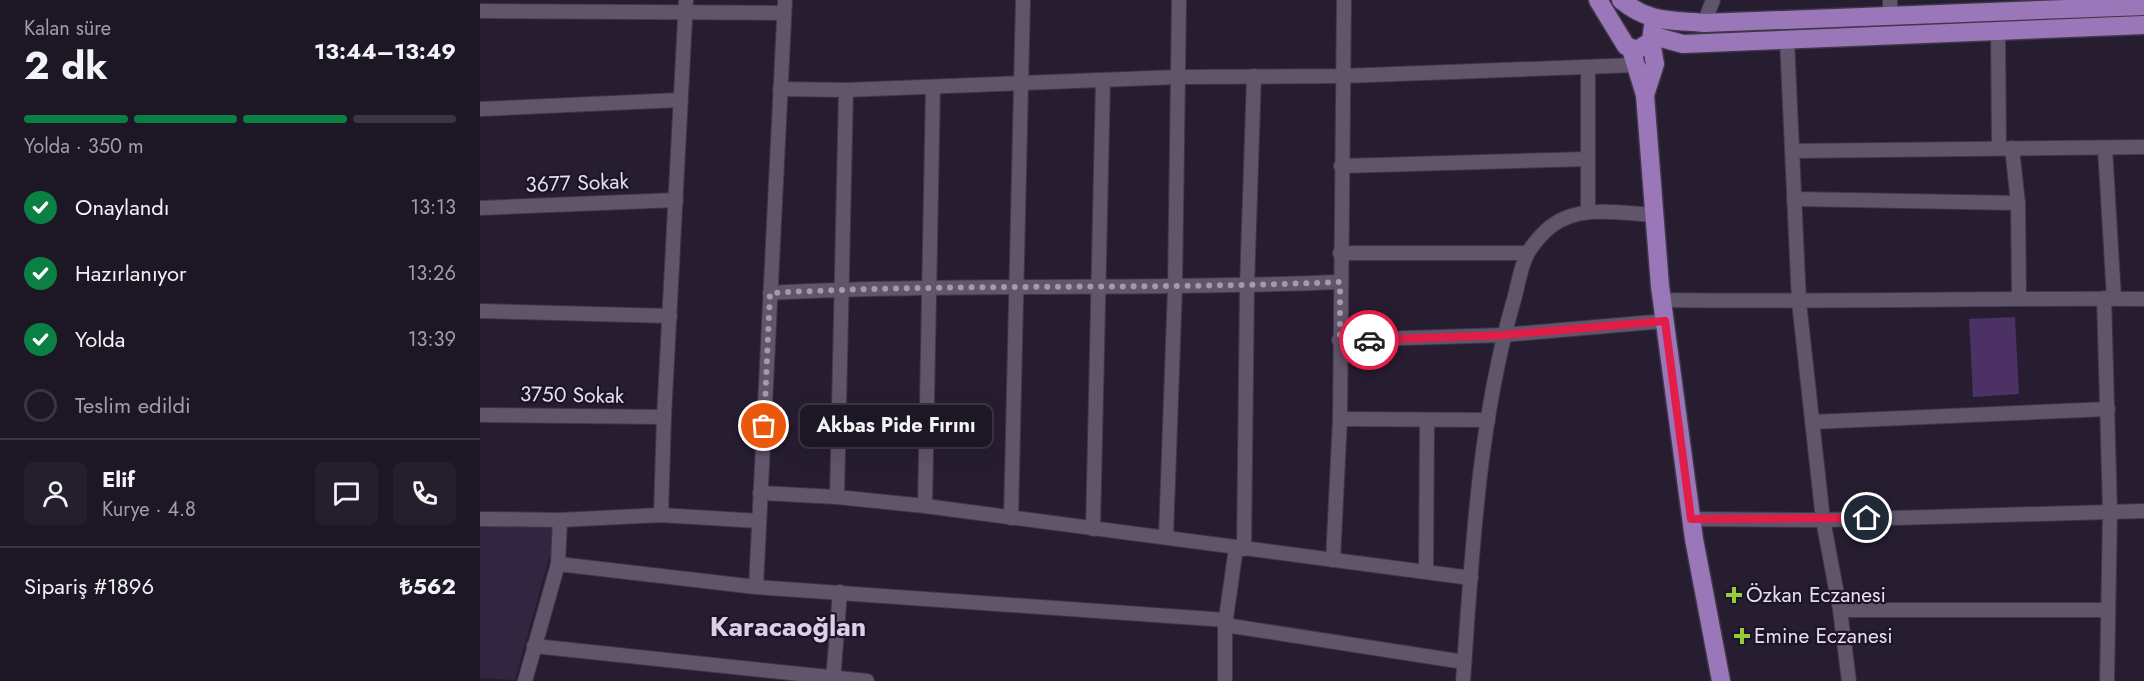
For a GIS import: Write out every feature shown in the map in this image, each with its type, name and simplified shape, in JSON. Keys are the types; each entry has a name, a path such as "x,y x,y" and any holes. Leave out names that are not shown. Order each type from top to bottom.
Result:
{"main road":[{"path":"1599,0 1619,30 1622,42 1634,57 1646,95 1662,300 1691,519 1721,681"},
{"path":"1622,0 1643,16 1654,29 1655,64 1646,95"},
{"path":"1619,30 1624,19 1643,16 1704,23 1890,8 2144,6"},
{"path":"1653,39 1683,44 2144,25"},
{"path":"1634,57 1653,39"},
{"path":"1655,64 1683,44"}],"street":[{"path":"1011,518 1019,82 1023,0"},
{"path":"1166,536 1175,288 1179,0"},
{"path":"1333,560 1340,419 1344,0"},
{"path":"1704,23 1713,0"},
{"path":"480,11 550,6 784,7 756,587"},
{"path":"661,515 679,100 686,6"},
{"path":"1998,31 2005,148 2018,204 2019,297"},
{"path":"1787,40 1799,302 1823,520 1840,610 1848,681"},
{"path":"780,89 846,90 1178,77 1343,76 1588,67 1634,57"},
{"path":"1588,67 1588,211"},
{"path":"1225,681 1226,623 1240,548 1254,76"},
{"path":"1093,529 1103,81"},
{"path":"925,506 933,87"},
{"path":"837,497 846,90"},
{"path":"480,109 679,100"},
{"path":"1793,151 2144,147"},
{"path":"2105,148 2109,298 2110,511 2107,681"},
{"path":"1341,166 1588,159"},
{"path":"1794,199 2018,204"},
{"name":"3677 Sokak","path":"480,208 675,200"},
{"path":"1463,681 1471,578 1488,420 1504,335 1527,253 1547,229 1559,220 1588,211 1655,215"},
{"path":"1340,253 1527,253"},
{"path":"770,293 841,289 1175,288 1340,282"},
{"path":"1662,300 1799,302 2019,297 2144,298"},
{"path":"480,311 670,316"},
{"path":"1340,340 1504,335 1665,321"},
{"path":"1812,422 2108,409"},
{"name":"3750 Sokak","path":"480,415 664,417"},
{"path":"1340,419 1488,420"},
{"path":"1425,572 1427,421"},
{"path":"760,493 837,497 925,506 1471,578"},
{"path":"1691,519 1823,520 2144,511"},
{"path":"480,519 560,520 661,515 759,521"},
{"path":"525,681 558,564 560,520"},
{"path":"558,564 756,587 1226,623 1464,662"},
{"path":"833,680 840,592"},
{"path":"1840,610 2108,610"},
{"path":"534,646 833,680 867,681"}],"shaded area":[{"path":"2015,317 2019,394 1973,397 1969,319"},
{"path":"559,522 515,680 480,678 480,523"}],"way so far":[{"path":"764,426 770,293 841,289 1175,288 1340,282 1340,340 1369,340"}],"place":[{"name":"Akbas Pide Fırını","path":"764,426"},
{"name":"Özkan Eczanesi","path":"1734,595"},
{"name":"Emine Eczanesi","path":"1742,636"}],"district":[{"name":"Karacaoğlan","path":"788,626"}],"route":[{"path":"1369,340 1504,335 1665,321 1691,519 1867,518"}]}
